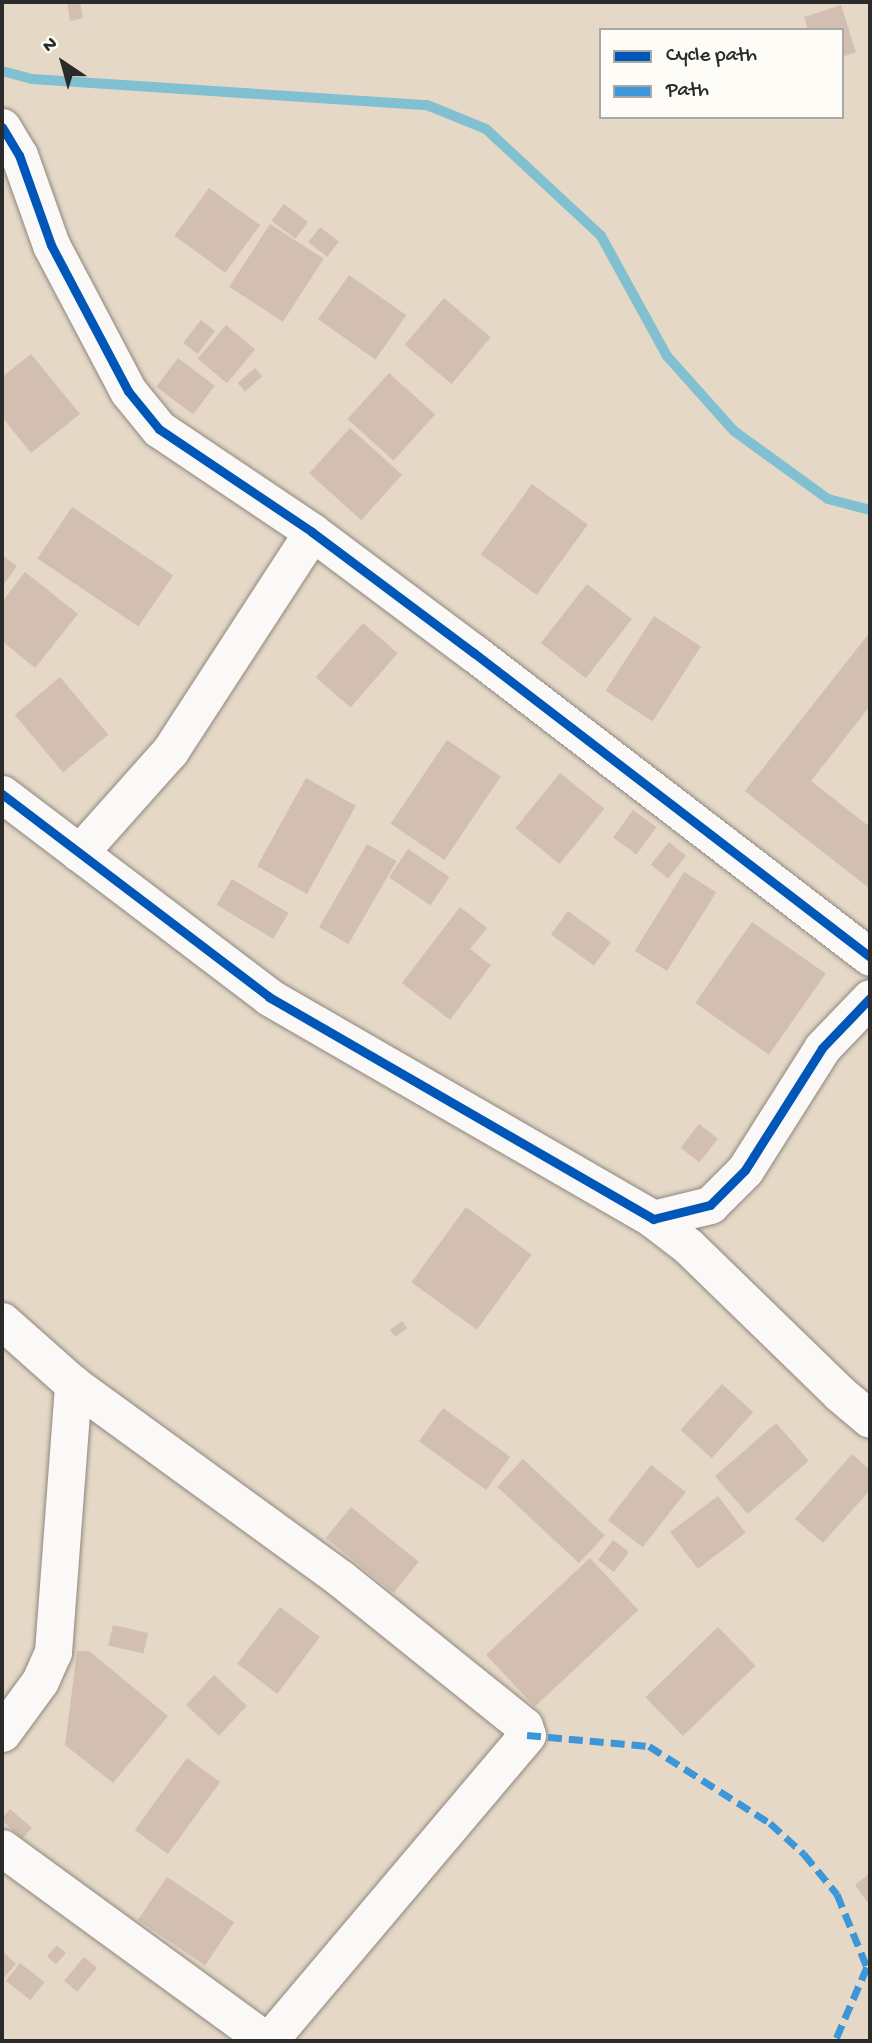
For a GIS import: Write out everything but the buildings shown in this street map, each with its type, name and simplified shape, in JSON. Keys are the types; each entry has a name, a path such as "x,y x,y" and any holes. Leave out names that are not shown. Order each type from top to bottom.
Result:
{"street":[{"path":"2,127 19,155 51,245 128,391 159,429 312,532 870,957"},
{"path":"79,853 170,751 312,532"},
{"path":"2,794 269,997 653,1219 688,1246 839,1393 870,1419"},
{"path":"653,1219 710,1205 744,1170 822,1048 870,998"},
{"path":"2,1321 74,1384 340,1578 524,1726 527,1735 268,2041 2,1848"},
{"path":"2,1733 40,1681 54,1652 74,1384"}],"waterway":[{"path":"2,71 32,79 427,105 486,129 601,236 667,356 734,431 828,499 870,510"}],"marked path":[{"path":"527,1735 649,1746 770,1823 804,1854 837,1894 867,1967 835,2041"}],"cycle path":[{"path":"2,127 19,155 51,245 128,391 159,429 312,532 870,957"},
{"path":"2,794 269,997 653,1219 710,1205 745,1170 822,1048 870,998"}]}
